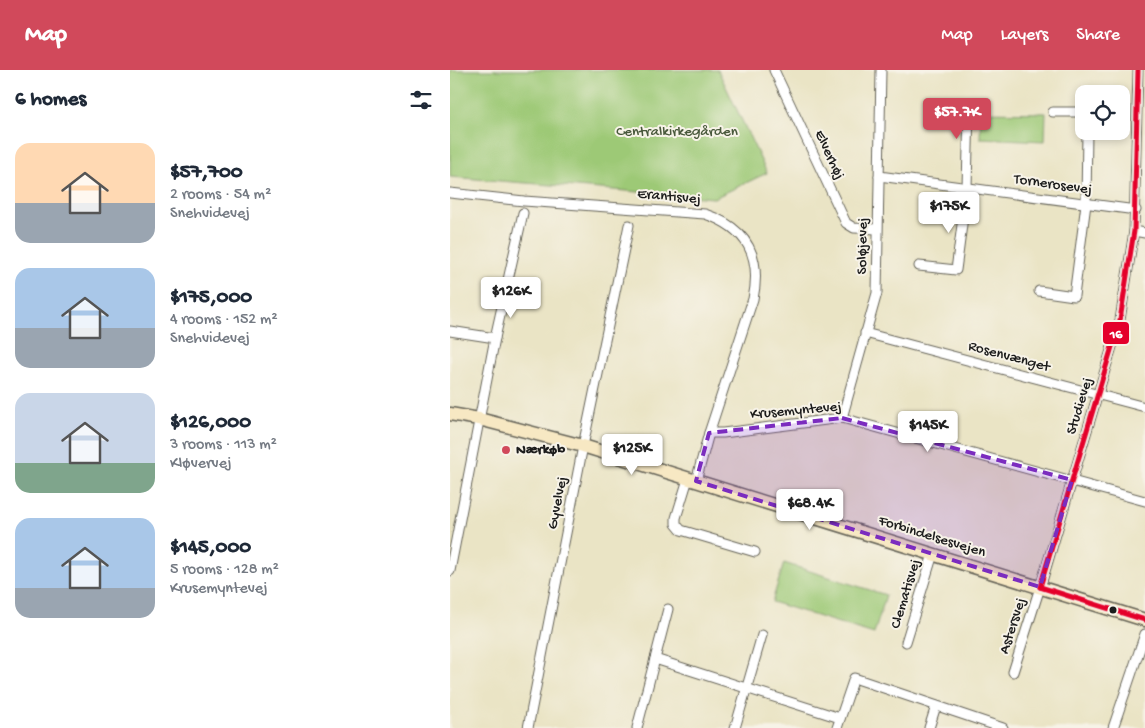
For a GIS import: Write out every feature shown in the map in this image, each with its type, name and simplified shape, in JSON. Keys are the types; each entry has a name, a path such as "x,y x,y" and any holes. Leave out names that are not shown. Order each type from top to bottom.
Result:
{"street":[{"name":"Elverhøj","path":"774,70 846,224 854,228 877,229"},
{"name":"Soløjevej","path":"842,418 876,294 880,70"},
{"name":"Studievej","path":"1040,587 1120,320 1136,210 1138,70"},
{"path":"920,266 956,270 967,188 969,108 930,107"},
{"path":"1053,112 1075,112"},
{"path":"1039,291 1074,296 1086,204 1087,140"},
{"name":"Tornerosevej","path":"878,176 1136,210"},
{"name":"Erantisvej","path":"450,193 524,201 704,214 716,217 738,232 747,243 753,256 756,270 756,285 710,433 676,518 676,524 681,530 755,552"},
{"path":"450,571 495,338 522,213"},
{"name":"Gyvelvej","path":"528,728 583,446 629,225"},
{"path":"1134,230 1145,233"},
{"path":"450,331 495,338"},
{"name":"Rosenvænget","path":"865,333 1145,408"},
{"name":"Forbindelsesvejen","path":"450,414 583,446 1145,620"},
{"name":"Krusemyntevej","path":"710,433 842,418 1145,501"},
{"name":"Clematisvej","path":"906,642 933,554"},
{"name":"Astersvej","path":"1012,672 1040,587"},
{"path":"636,728 668,609"},
{"path":"1113,728 1145,634"},
{"path":"735,728 762,635"},
{"path":"655,658 840,718"},
{"path":"837,728 854,678 1003,728"},
{"path":"929,728 936,706"}],"highlighted area":[{"path":"842,418 1072,480 1040,587 696,481 709,433"}],"green space":[{"name":"Centralkirkegården","path":"450,70 718,70 767,173 714,198 450,177"},
{"path":"981,112 1046,113 1045,141 980,138"},
{"path":"784,563 886,595 874,634 772,602"}],"transit line":[{"name":"16","path":"1040,587 1120,320 1134,231 1138,70"},
{"name":"16","path":"1040,587 1145,620"}],"place":[{"name":"Nærkøb","path":"506,450"}]}
